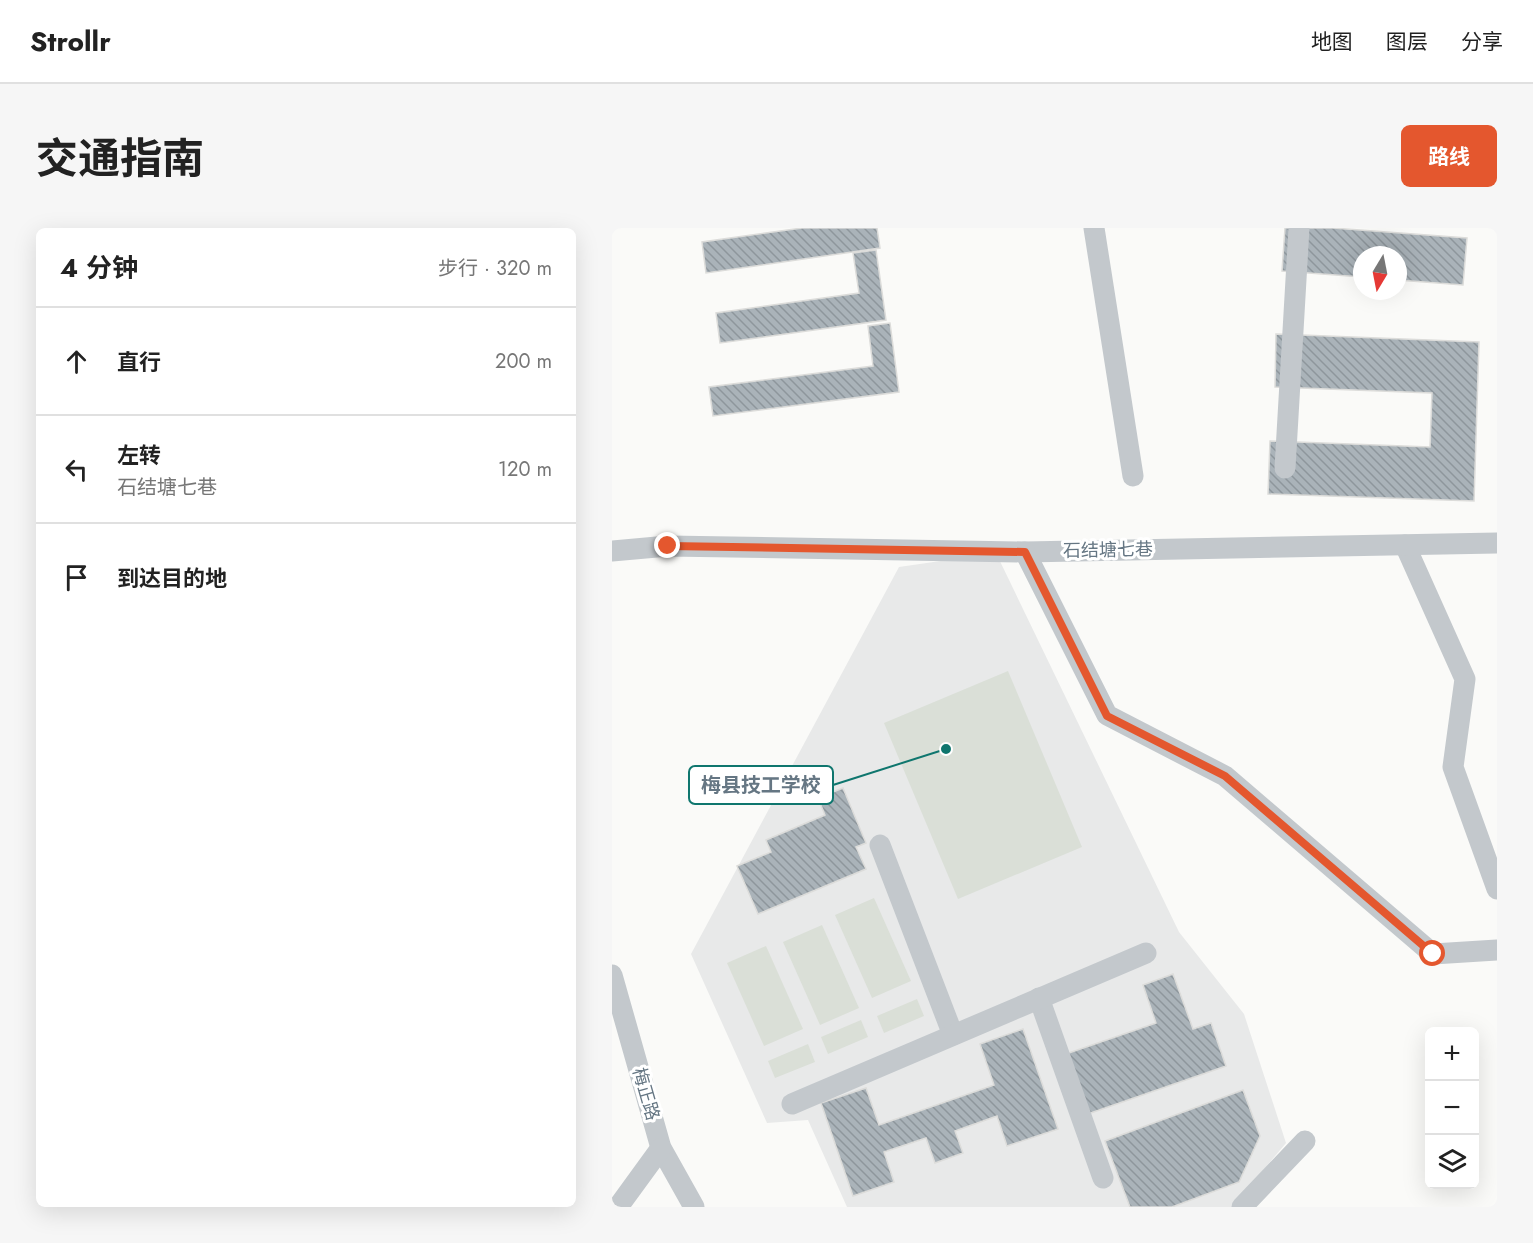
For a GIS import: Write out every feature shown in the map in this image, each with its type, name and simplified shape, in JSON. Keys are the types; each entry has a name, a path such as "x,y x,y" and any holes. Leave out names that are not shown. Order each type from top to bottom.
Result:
{"street":[{"path":"1094,228 1133,477"},
{"path":"1285,468 1299,228"},
{"name":"石结塘七巷","path":"612,551 668,546 1025,552 1497,543"},
{"path":"1405,545 1465,679 1453,767 1497,889"},
{"path":"1025,552 1107,716 1225,776 1433,954 1497,951"},
{"path":"880,845 953,1035"},
{"path":"792,1104 1146,953"},
{"name":"梅正路","path":"612,975 661,1148 694,1207"},
{"path":"1039,998 1103,1178"},
{"path":"1242,1207 1305,1141"},
{"path":"618,1207 661,1148"}],"shaded area":[{"path":"996,553 1179,932 1244,1014 1286,1143 1232,1207 847,1207 808,1120 767,1123 691,954 899,567"},
{"path":"1008,671 1082,847 958,899 884,723"},
{"path":"874,898 911,981 872,998 835,915"},
{"path":"822,925 859,1008 820,1025 783,942"},
{"path":"766,946 803,1029 764,1046 727,963"},
{"path":"917,999 924,1016 884,1033 877,1016"},
{"path":"861,1020 868,1037 828,1054 821,1037"},
{"path":"808,1044 815,1062 775,1078 768,1061"}],"building":[{"path":"802,228 877,228 880,248 706,273 702,242"},
{"path":"1285,228 1333,228 1467,238 1463,285 1407,281 1407,246 1353,246 1353,276 1282,271"},
{"path":"876,250 886,320 720,343 716,313 859,293 853,253"},
{"path":"890,323 899,392 713,416 709,387 873,366 868,326"},
{"path":"1276,334 1479,342 1474,501 1268,494 1270,441 1430,447 1432,393 1275,387"},
{"path":"843,788 866,843 856,847 866,869 758,914 737,866 771,852 766,840 825,815 818,798"},
{"path":"1173,974 1193,1029 1211,1023 1226,1066 1082,1116 1060,1056 1156,1023 1143,985"},
{"path":"1023,1029 1058,1129 1007,1146 997,1116 955,1131 963,1153 935,1163 926,1138 884,1152 894,1182 853,1196 821,1103 866,1088 879,1125 994,1085 980,1044"},
{"path":"1243,1090 1260,1136 1239,1182 1172,1207 1130,1207 1105,1141"}],"place":[{"name":"梅县技工学校","path":"946,749"}],"route":[{"path":"668,546 1025,552 1107,716 1225,776 1433,954"}]}
